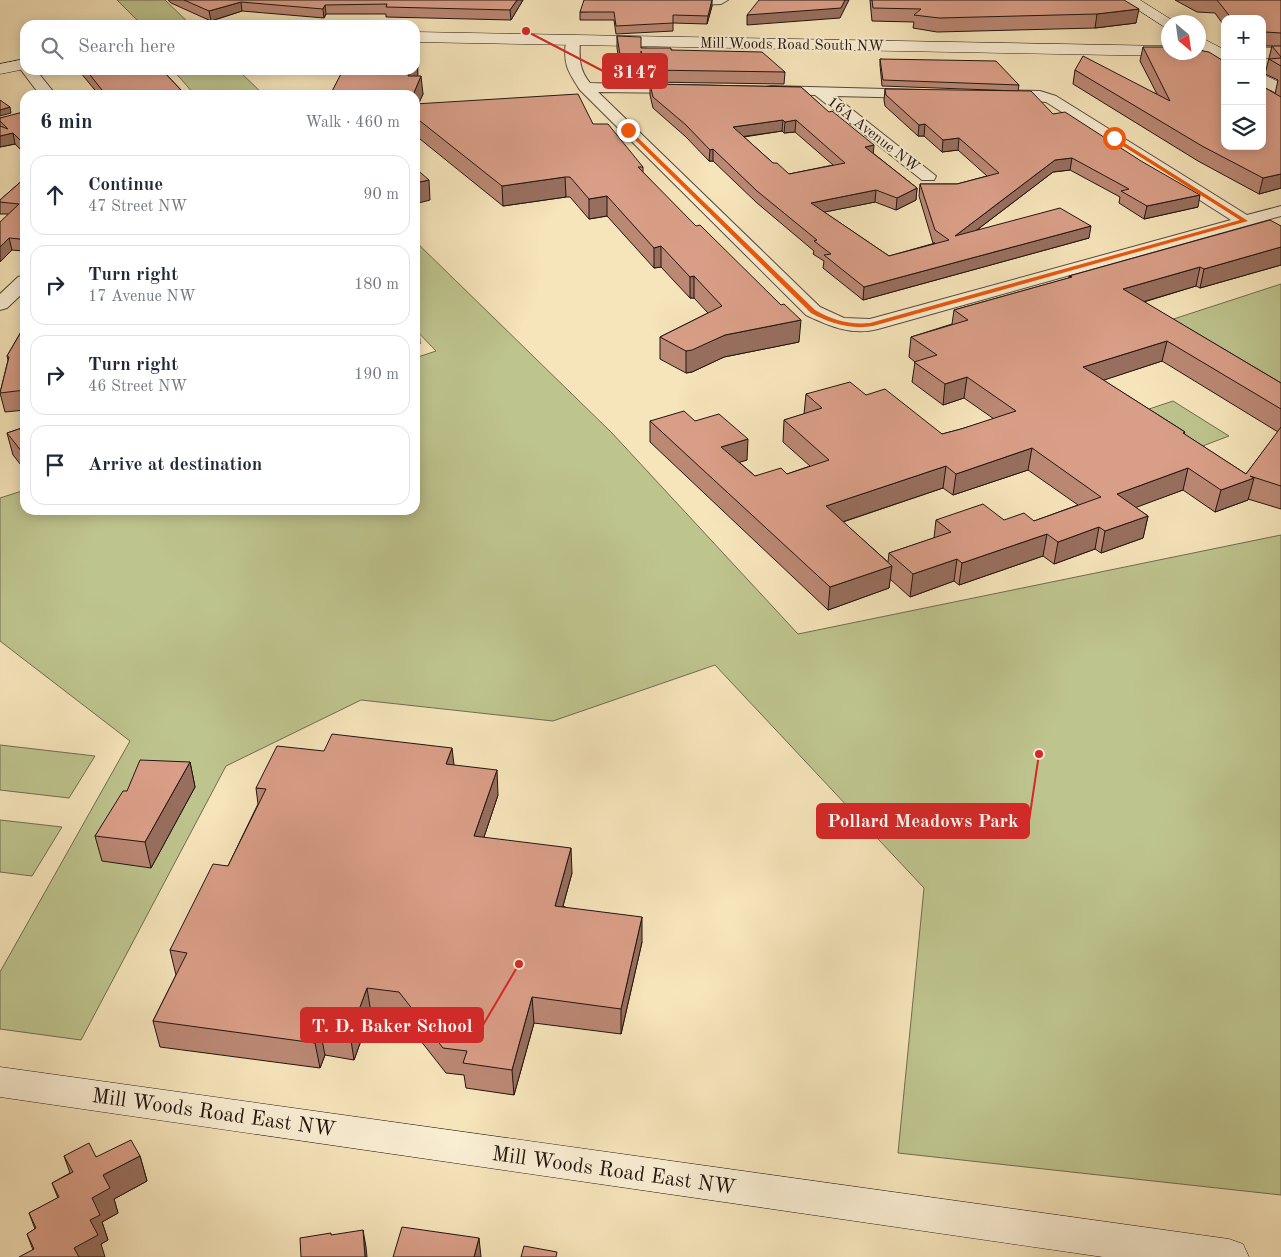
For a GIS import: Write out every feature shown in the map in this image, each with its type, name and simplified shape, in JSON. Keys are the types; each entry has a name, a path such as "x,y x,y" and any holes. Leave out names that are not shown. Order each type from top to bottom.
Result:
{"street":[{"path":"670,2 721,0"},
{"path":"1130,0 1161,19"},
{"name":"Mill Woods Road South NW","path":"420,37 1161,51"},
{"path":"573,40 572,66 585,87 813,311 829,321 840,324 870,325 1281,211"},
{"path":"1206,45 1221,53"},
{"path":"1206,53 1221,54"},
{"path":"1266,53 1281,53"},
{"path":"0,69 20,67"},
{"path":"33,75 44,90"},
{"path":"1266,81 1281,90"},
{"path":"585,87 702,89"},
{"name":"16A Avenue NW","path":"761,90 929,93"},
{"name":"16A Avenue NW","path":"819,91 928,176"},
{"path":"989,94 1032,95 1046,97 1057,102 1245,221"},
{"path":"0,304 20,286"},
{"name":"Mill Woods Road East NW","path":"0,1082 1229,1257"}],"green space":[{"path":"117,0 165,0 186,20 137,20"},
{"path":"177,75 243,75 259,90 191,90"},
{"path":"420,246 612,433 798,634 1281,535 1281,1195 898,1153 924,888 715,665 553,721 361,700 226,766 81,1040 0,1029 0,972 130,741 0,641 0,498 20,492 20,515 420,515 420,356 436,351 420,334"},
{"path":"1281,284 1281,404 1152,326"},
{"path":"1173,401 1229,436 1200,447 1146,410"},
{"path":"0,745 95,756 69,798 0,790"},
{"path":"0,820 62,827 32,876 0,872"}],"building":[{"path":"184,0 517,0 510,10 386,7 387,4 325,5 323,9 241,2 209,11"},
{"path":"584,0 712,0 708,16 673,15 673,23 616,26 614,12 580,12"},
{"path":"759,0 845,0 841,8 747,15"},
{"path":"872,0 1124,0 1139,9 1097,14 939,18 914,15 921,9 873,8"},
{"path":"1217,0 1281,0 1281,33 1266,32 1266,15 1229,15"},
{"path":"617,36 641,37 641,48 762,52 785,72 647,70 641,51 641,62 621,61"},
{"path":"1272,46 1281,46 1281,57"},
{"path":"1143,47 1161,47 1161,60 1206,60 1206,51 1221,60 1221,150 1266,150 1266,88 1281,97 1281,174 1263,178 1202,146 1075,70 1083,56 1170,101"},
{"path":"1281,58 1281,66 1269,59"},
{"path":"880,59 996,61 1019,85 883,80"},
{"path":"90,75 167,75 181,90 102,90"},
{"path":"340,75 421,76 415,90 333,90"},
{"path":"650,84 801,87 829,112 832,111 874,145 865,147 917,188 897,198 876,190 811,203 889,256 949,240 935,230 920,184 957,184 999,173 959,138 943,140 925,124 919,125 886,95 885,89 1031,91 1053,114 1065,112 1141,161 1200,195 1147,206 1121,191 1129,189 1072,158 1055,160 955,236 1060,208 1091,226 864,287 824,255 831,254 814,241 817,240 757,191 713,149 710,150 686,125 653,97","holes":["783,120 785,122 796,120 845,163 789,174 777,163 773,163 733,127"]},
{"path":"578,94 593,124 608,124 643,167 638,167 696,226 700,225 781,305 784,304 801,320 725,335 686,351 660,337 722,306 694,276 690,277 661,246 654,248 607,196 589,199 570,177 502,186 420,121 420,104"},
{"path":"0,100 10,107 0,110"},
{"path":"20,113 20,140 13,133 0,136 0,126 8,129 0,121 0,118"},
{"path":"420,172 429,180 420,182"},
{"path":"20,182 20,239 9,238 0,247 0,222 19,204 0,202"},
{"path":"1270,220 1281,226 1281,247 1123,289 1281,383 1281,409 1167,341 1083,367 1185,432 1183,433 1246,474 1281,427 1281,486 1250,476 1254,478 1221,490 1188,468 1117,494 1148,516 1105,531 1099,527 1058,542 1047,534 962,563 957,559 913,574 889,553 951,532 936,520 983,504 1004,520 1024,513 1034,521 1101,497 1032,448 956,474 946,466 826,506 892,566 830,587 650,421 684,411 695,421 719,414 748,439 721,447 755,476 781,468 787,474 829,460 784,420 822,408 806,394 850,382 866,395 885,389 942,434 961,429 1016,411 967,377 945,384 914,362 937,355 911,337 968,320 954,310"},
{"path":"20,334 20,391 0,393 9,357 7,356"},
{"path":"20,429 20,449 7,433"},
{"path":"332,734 452,748 446,764 497,770 474,836 571,848 555,906 642,917 621,1009 532,997 512,1070 463,1063 467,1051 443,1048 399,992 367,988 350,1034 320,1030 315,1043 153,1021 187,953 170,950 213,864 228,866 266,789 256,788 277,746 324,751"},
{"path":"140,760 190,762 145,842 95,836 123,791 127,791"},
{"path":"131,1140 140,1156 103,1175 110,1188 92,1198 100,1215 90,1220 98,1235 74,1248 79,1257 19,1257 34,1249 27,1234 36,1228 29,1213 59,1197 52,1183 73,1172 64,1156 89,1143 96,1157"},
{"path":"402,1227 479,1238 474,1257 393,1257"},
{"path":"363,1230 365,1257 301,1257 300,1238"},
{"path":"524,1246 557,1252 556,1257 521,1257"}],"place":[{"name":"3147","path":"526,31"},
{"name":"Pollard Meadows Park","path":"1039,754"},
{"name":"T. D. Baker School","path":"519,964"}],"route":[{"path":"628,130 813,311 829,321 859,326 870,325 1245,221 1114,138"}]}
